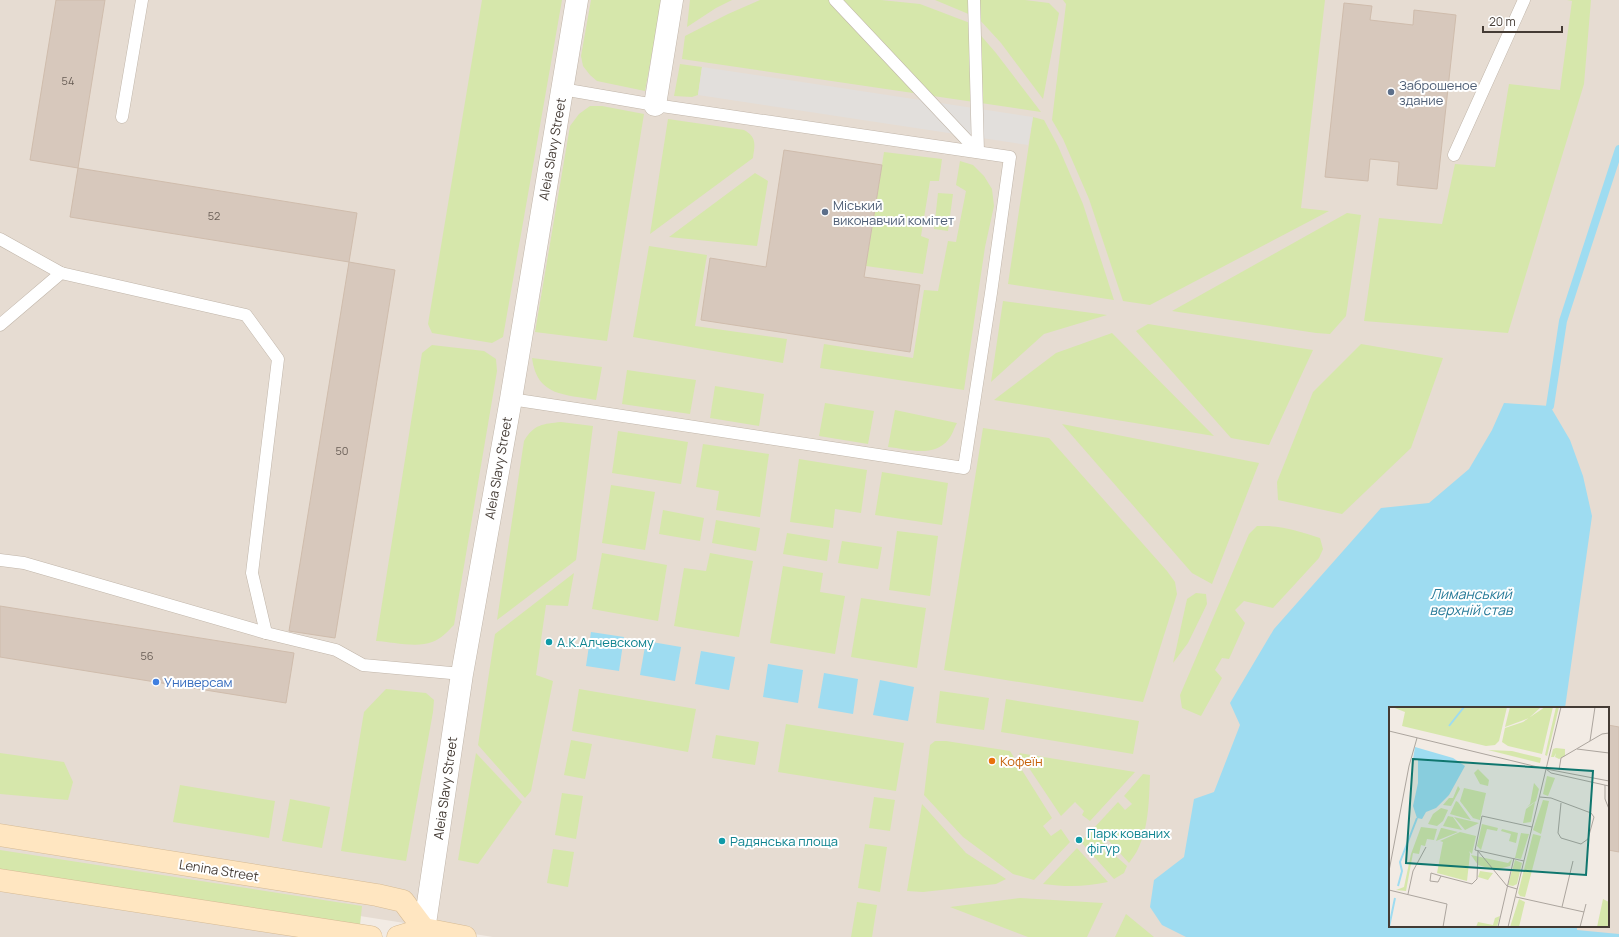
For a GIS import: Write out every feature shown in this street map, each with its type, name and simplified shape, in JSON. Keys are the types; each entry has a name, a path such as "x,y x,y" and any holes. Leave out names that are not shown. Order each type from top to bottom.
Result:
{"street":[{"name":"Aleia Slavy Street","path":"423,933 462,674 511,399 577,0"},
{"path":"655,106 672,0"},
{"name":"Lenina Street","path":"0,836 377,895 402,902 423,933"},
{"path":"0,880 309,932 371,937"},
{"path":"398,937 423,933 465,937"}],"lane":[{"path":"122,117 142,0"},
{"path":"835,0 978,152"},
{"path":"974,0 978,152"},
{"path":"1454,155 1524,0"},
{"path":"511,399 964,468 1010,157 655,106 562,89"},
{"path":"0,239 61,273 246,315 278,359 252,573 266,633"},
{"path":"0,325 61,273"},
{"path":"0,560 24,563 266,633 336,650 364,665 462,674"}],"shaded area":[{"path":"0,0 1619,0 1619,937 493,937 341,913 337,937 0,937"},
{"path":"702,67 1033,117 1028,145 698,95"}],"green space":[{"path":"482,0 562,0 503,337 492,343 432,333 428,324"},
{"path":"591,0 662,0 645,91 597,81 583,66 581,56"},
{"path":"690,0 732,0 716,8 687,27"},
{"path":"760,0 881,0 920,4 970,23 996,53 1041,112 682,59 685,36 728,14"},
{"path":"935,0 1025,0 1049,3 1059,13 1043,99 1001,43 978,18"},
{"path":"1063,0 1325,0 1301,208 1329,211 1150,305 1123,301 1089,199 1063,139 1052,120 1066,4"},
{"path":"1567,0 1591,0 1584,84 1508,333 1364,321 1379,218 1442,224 1455,164 1495,167 1509,84 1560,90 1572,1"},
{"path":"680,64 702,67 698,95 692,97 674,96"},
{"path":"590,106 602,106 644,114 607,341 535,332 570,126 579,114"},
{"path":"1033,117 1044,120 1058,146 1083,204 1114,300 1008,284"},
{"path":"668,119 744,130 751,136 754,142 753,158 650,234"},
{"path":"884,152 942,159 939,181 930,181 921,236 929,239 923,274 866,266"},
{"path":"960,161 973,165 984,176 992,189 994,206 985,247 964,390 820,368 824,344 913,358 924,290 938,291 948,241 956,242 966,191 956,185"},
{"path":"755,173 768,181 757,246 669,237"},
{"path":"938,193 953,194 948,231 934,229"},
{"path":"1347,213 1361,215 1346,316 1330,334 1172,311"},
{"path":"649,246 707,255 695,326 787,339 783,363 633,337"},
{"path":"1003,301 1107,315 1044,334 991,382"},
{"path":"1148,324 1313,350 1269,445 1231,438 1136,331"},
{"path":"1112,333 1214,436 994,400 1056,353"},
{"path":"1361,344 1443,358 1411,448 1342,514 1278,500 1277,482 1313,392"},
{"path":"432,345 484,351 496,359 497,371 454,625 444,635 426,644 412,645 376,641 422,353"},
{"path":"532,358 602,367 596,400 563,394 546,387 535,371"},
{"path":"627,370 696,380 690,414 622,404"},
{"path":"715,386 764,394 759,426 710,418"},
{"path":"825,403 874,411 868,444 819,436"},
{"path":"895,410 957,423 949,438 942,446 935,449 920,451 888,447"},
{"path":"561,422 593,426 576,560 497,620 524,441 535,428 549,423"},
{"path":"1062,424 1259,463 1212,584 1192,573"},
{"path":"983,428 1049,438 1167,571 1175,582 1177,594 1143,702 944,670"},
{"path":"618,431 688,442 681,484 612,473"},
{"path":"703,444 769,454 760,517 716,510 719,491 696,487"},
{"path":"799,459 867,470 861,513 835,509 833,528 790,522"},
{"path":"882,472 948,483 942,525 875,515"},
{"path":"611,485 655,492 645,550 602,543"},
{"path":"663,510 704,518 700,541 659,534"},
{"path":"716,520 760,528 756,551 712,543"},
{"path":"1257,526 1282,528 1320,538 1323,549 1319,558 1273,608 1244,601 1235,610 1245,623 1229,659 1222,658 1215,670 1222,678 1201,716 1182,708 1180,695 1249,534"},
{"path":"897,531 938,536 930,596 889,590"},
{"path":"787,533 830,540 827,561 783,554"},
{"path":"842,541 882,547 878,569 838,563"},
{"path":"602,553 667,565 658,621 592,609"},
{"path":"710,553 753,561 739,637 674,626 684,568 706,571"},
{"path":"783,566 823,573 820,592 845,596 835,654 770,643"},
{"path":"574,573 568,606 546,605 536,675 553,681 531,791 525,798 478,745 495,634"},
{"path":"1196,593 1206,594 1207,604 1188,643 1173,663 1187,599"},
{"path":"861,598 926,608 917,668 851,657"},
{"path":"386,689 426,693 434,700 406,861 341,851 364,712"},
{"path":"579,689 696,709 688,752 572,731"},
{"path":"940,691 989,698 984,730 936,723"},
{"path":"1006,699 1139,721 1133,754 1001,732"},
{"path":"786,724 904,743 896,791 778,772"},
{"path":"716,735 759,742 755,765 712,758"},
{"path":"571,740 592,744 585,779 564,775"},
{"path":"935,741 946,741 1010,751 1052,818 1043,826 1051,836 1061,829 1070,842 1034,880 1013,874 963,837 924,795 930,745"},
{"path":"0,753 64,762 73,782 68,800 0,794"},
{"path":"476,753 522,802 478,864 458,860"},
{"path":"1019,753 1135,772 1090,821 1082,815 1084,811 1075,802 1061,816"},
{"path":"1143,774 1150,775 1149,803 1142,840 1136,853 1129,863 1108,840 1101,846 1106,854 1110,851 1127,866 1124,873 1114,879 1081,842 1118,802 1125,810 1132,804 1124,796"},
{"path":"180,785 275,801 269,838 173,822"},
{"path":"562,793 583,796 576,839 555,835"},
{"path":"874,797 895,800 890,831 869,828"},
{"path":"290,799 330,807 322,848 282,841"},
{"path":"922,804 966,853 1006,879 996,884 923,892 907,891"},
{"path":"865,844 887,847 880,892 858,888"},
{"path":"1077,848 1108,882 1076,886 1043,884"},
{"path":"553,849 574,852 568,887 547,883"},
{"path":"0,850 362,906 360,925 0,869"},
{"path":"1020,898 1103,903 1087,937 1028,937 950,907"},
{"path":"857,902 877,905 872,937 851,937"},
{"path":"1126,914 1154,937 1115,937"}],"water":[{"name":"Лиманський верхній став","path":"1504,403 1550,406 1570,440 1583,476 1592,516 1565,707 1389,707 1389,927 1577,927 1577,930 1619,934 1619,937 1186,937 1162,925 1150,907 1154,880 1184,857 1194,799 1214,792 1240,725 1230,703 1274,629 1381,508 1429,503 1469,469 1492,430"},
{"path":"591,632 624,637 619,671 586,666"},
{"path":"646,641 681,647 675,681 640,675"},
{"path":"701,651 735,657 729,690 695,684"},
{"path":"768,664 803,670 798,703 763,697"},
{"path":"824,673 858,679 853,714 818,708"},
{"path":"880,680 914,687 908,721 873,715"}],"building":[{"path":"56,0 105,0 78,168 30,160"},
{"name":"Заброшеное здание","path":"1344,3 1372,6 1370,20 1413,25 1414,10 1456,15 1437,189 1397,185 1399,162 1370,159 1368,181 1325,177"},
{"name":"Міський виконавчий комітет","path":"784,150 882,165 864,277 920,285 910,352 701,320 710,258 766,267"},
{"path":"78,168 357,213 349,262 70,217"},
{"path":"349,262 395,270 335,638 289,631"},
{"path":"0,606 294,653 286,703 0,657"},
{"path":"1609,725 1619,727 1619,852 1609,850"}],"waterway":[{"path":"1550,406 1563,321 1619,149"}],"place":[{"name":"Заброшеное здание","path":"1391,92"},
{"name":"Міський виконавчий комітет","path":"825,212"},
{"name":"А.К.Алчевскому","path":"549,642"},
{"name":"Универсам","path":"156,682"},
{"name":"Кофеїн","path":"992,761"},
{"name":"Парк кованих фігур","path":"1079,840"},
{"name":"Радянська площа","path":"722,841"}]}
